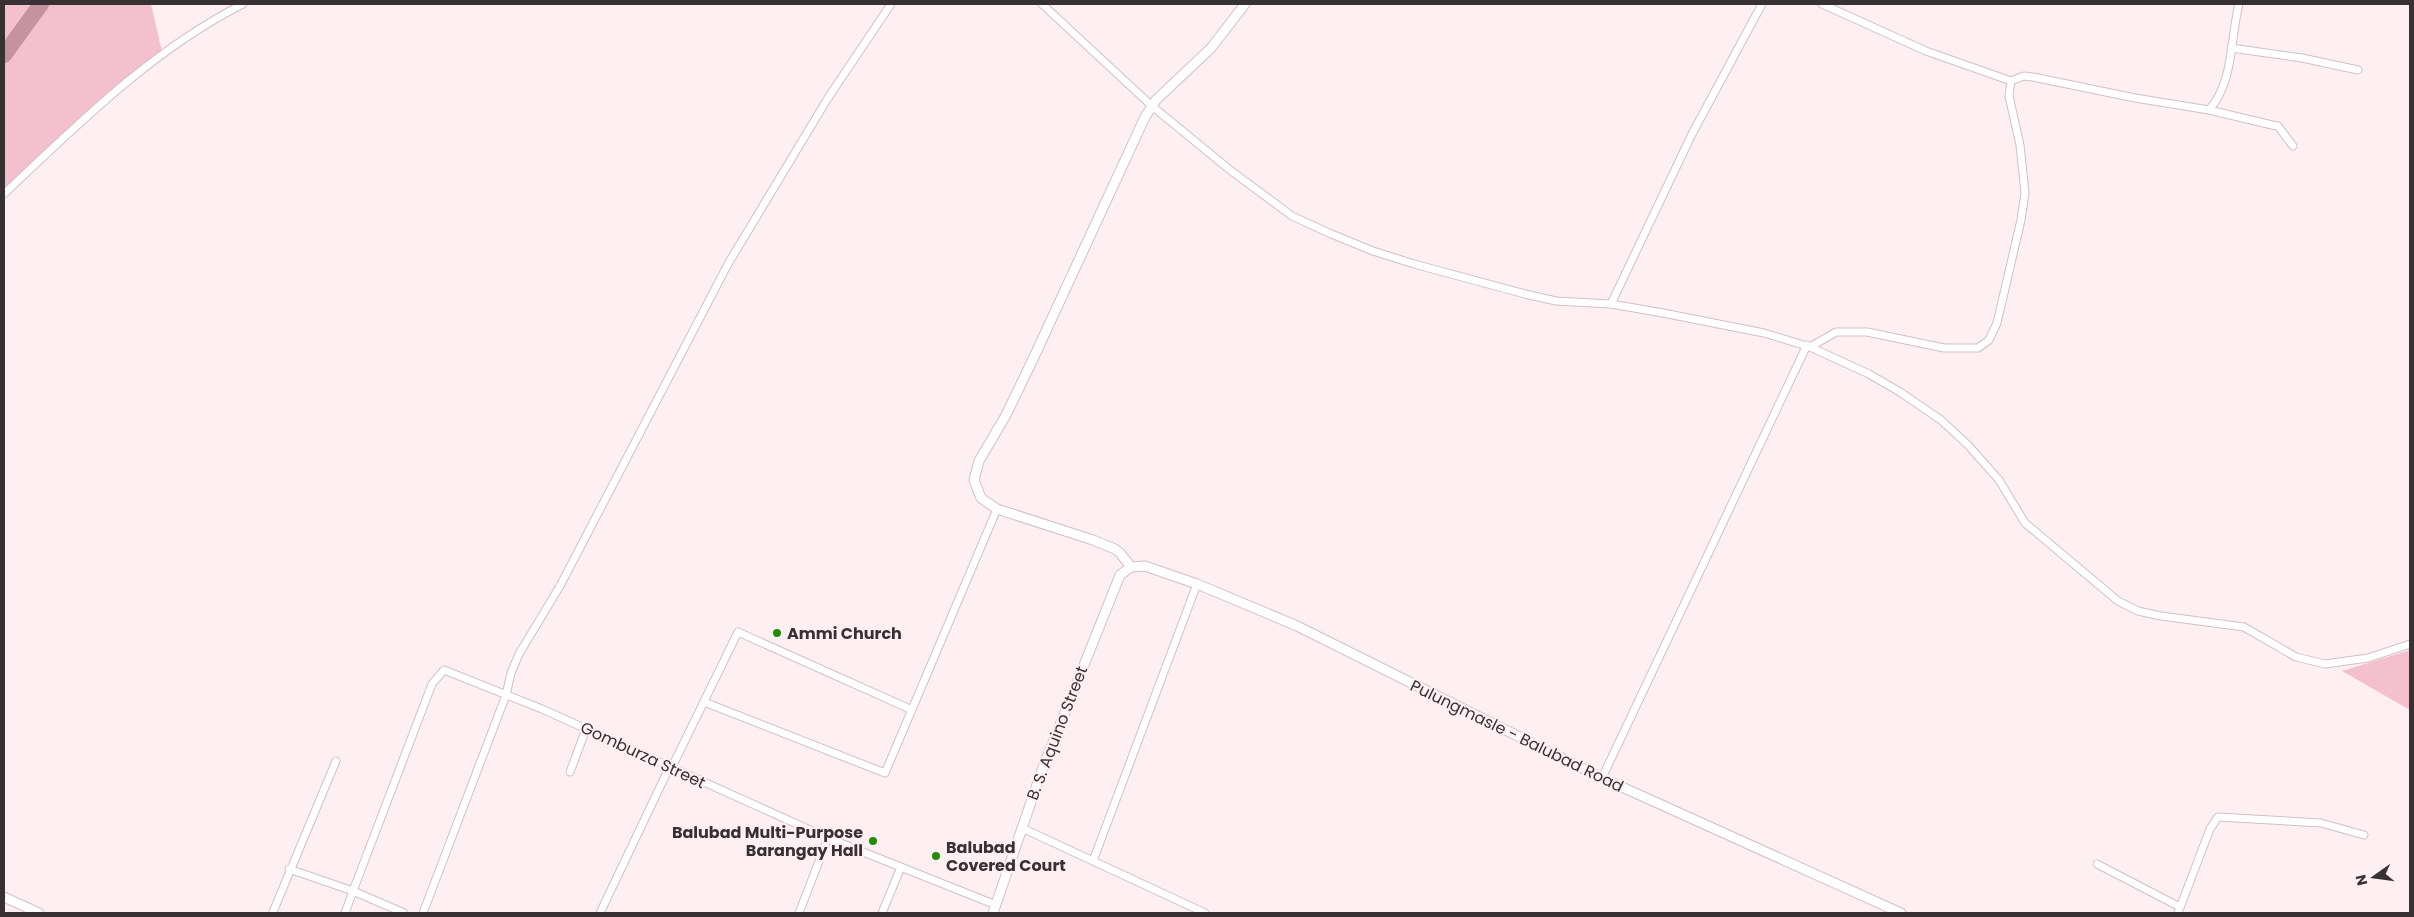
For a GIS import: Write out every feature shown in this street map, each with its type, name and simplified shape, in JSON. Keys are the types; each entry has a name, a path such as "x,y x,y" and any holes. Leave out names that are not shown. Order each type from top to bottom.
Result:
{"street":[{"path":"4,194 86,117 165,52 243,4"},
{"path":"423,913 506,695 511,673 519,654 560,586 728,264 828,98 891,4"},
{"path":"1042,4 1152,106 1230,170 1292,216 1373,251 1414,264 1525,294 1556,300 1611,304 1764,333 1808,346 1869,374 1900,392 1941,420 1968,445 1999,480 2025,523 2118,601 2138,611 2161,616 2244,627 2296,658 2325,664 2368,658 2410,644"},
{"path":"1131,567 1120,553 1093,540 997,510 981,498 974,480 979,460 1006,415 1124,159 1152,106 1212,48 1245,4"},
{"path":"1611,304 1675,167 1762,4"},
{"path":"1822,4 1926,51 2011,81 2024,76 2034,77 2135,98 2208,110 2278,126 2292,146"},
{"path":"2208,110 2216,102 2225,85 2238,4"},
{"path":"2231,48 2302,58 2358,70"},
{"path":"1602,778 1808,346 1836,332 1881,334 1944,348 1978,348 1989,340 1998,323 2021,220 2025,193 2020,145 2009,96 2011,81"},
{"path":"704,702 885,773 896,752 910,709 997,510"},
{"name":"Pulungmasle - Balubad Road","path":"1131,567 1145,566 1197,584 1295,626 1602,778 1901,913"},
{"name":"B. S. Aquino Street","path":"995,909 1064,709 1120,575 1131,567"},
{"path":"1093,861 1197,584"},
{"path":"600,913 738,632 910,709"},
{"name":"Gomburza Street","path":"353,891 432,684 444,670 586,729 828,838 901,867 995,909"},
{"path":"570,772 586,729"},
{"path":"273,912 289,869 336,761"},
{"path":"2097,864 2179,910 2210,829 2218,817 2321,823 2364,835"},
{"path":"1022,828 1205,913"},
{"path":"799,913 828,838"},
{"path":"882,913 901,867"},
{"path":"289,869 353,891 404,913"},
{"path":"345,913 353,891"},
{"path":"5,898 39,913"}],"shaded area":[{"path":"4,4 151,4 162,52 4,192"},
{"path":"2410,650 2410,710 2342,671"}],"waterway":[{"path":"4,55 41,4"}],"place":[{"name":"Ammi Church","path":"777,633"},
{"name":"Balubad Multi-Purpose Barangay Hall","path":"873,841"},
{"name":"Balubad Covered Court","path":"936,856"}]}
